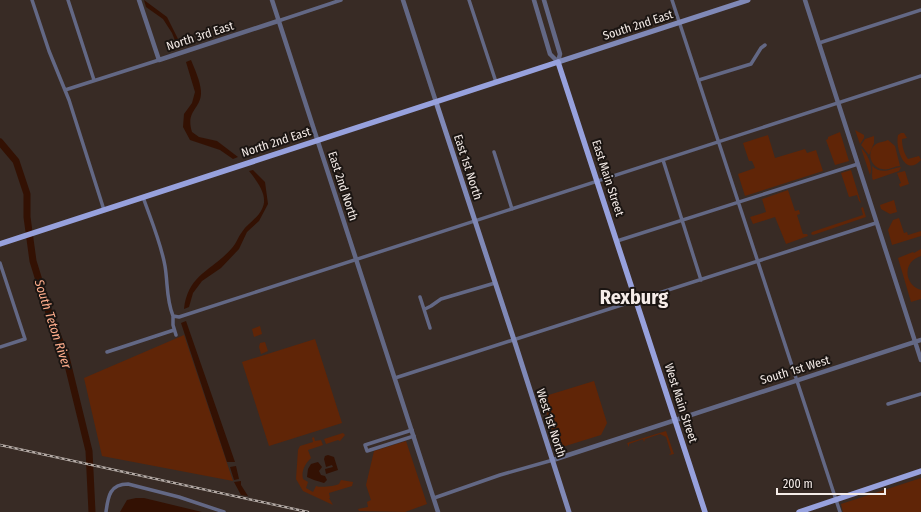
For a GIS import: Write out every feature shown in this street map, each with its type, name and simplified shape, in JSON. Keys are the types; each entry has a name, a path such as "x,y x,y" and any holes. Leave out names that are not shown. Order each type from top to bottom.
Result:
{"main road":[{"name":"South 2nd East","path":"558,62 748,0"},
{"name":"North 2nd East","path":"0,244 558,62"},
{"name":"East Main Street","path":"558,62 636,300"},
{"name":"East 1st North","path":"436,102 514,340"},
{"name":"West Main Street","path":"636,300 705,512"},
{"name":"West 1st North","path":"514,340 569,512"},
{"path":"799,512 921,471"}],"street":[{"path":"32,0 49,51 65,90 104,210"},
{"path":"68,0 94,80"},
{"path":"139,0 159,60"},
{"name":"East 2nd North","path":"272,0 438,512"},
{"name":"North 3rd East","path":"65,90 341,0"},
{"name":"East 1st North","path":"403,0 436,102"},
{"path":"469,0 496,82"},
{"name":"East Main Street","path":"534,0 550,54 558,62"},
{"name":"East Main Street","path":"544,0 560,54 558,62"},
{"path":"672,0 840,512"},
{"path":"805,0 921,360"},
{"path":"819,43 921,10"},
{"path":"699,80 751,64 761,48 765,45"},
{"path":"173,316 179,317 921,76"},
{"path":"494,152 512,209"},
{"path":"663,160 701,280"},
{"path":"617,242 858,164"},
{"path":"143,197 163,258 169,303 176,335"},
{"path":"394,378 876,223"},
{"path":"0,263 25,339 0,347"},
{"path":"424,309 441,299 495,282"},
{"path":"420,297 430,328"},
{"path":"107,352 174,330"},
{"name":"South 1st West","path":"553,460 921,340"},
{"path":"888,404 921,394"},
{"path":"412,430 365,444 367,450 414,436"},
{"path":"434,498 500,475 553,460"},
{"path":"106,512 109,497 112,491 115,486 121,484 128,484 180,497 224,512"}],"shaded area":[{"path":"144,0 167,17 182,47 178,48 172,33 163,19 146,7"},
{"path":"191,60 201,91 201,97 192,114 190,125 192,132 199,137 217,141 238,157 233,159 220,150 190,140 183,127 184,114 192,103 195,92 186,62"},
{"path":"855,130 864,135 864,138 860,144"},
{"path":"840,132 849,161 835,165 826,140 828,137"},
{"path":"904,133 907,138 902,139 902,142 908,159 919,156 921,160 915,165 910,166 902,159 897,141 898,135"},
{"path":"768,135 775,158 805,149 807,153 816,150 823,171 745,196 738,174 755,168 752,161 749,161 743,143"},
{"path":"874,136 874,143 869,155 861,145 865,139"},
{"path":"888,140 895,146 900,166 889,169 878,168 872,162 870,154 871,151 876,144"},
{"path":"861,148 866,153 869,160 871,168 870,175"},
{"path":"872,166 882,171 901,167 899,171 873,180"},
{"path":"253,170 265,182 268,204 259,221 247,232 239,249 221,268 202,281 193,293 189,307 184,309 186,297 196,280 235,245 244,229 262,209 264,204 263,194 249,171"},
{"path":"851,170 861,203 857,195 849,197 841,173"},
{"path":"905,171 909,184 900,187 899,184 901,183 897,173"},
{"path":"788,190 795,211 799,210 800,214 797,215 803,234 807,234 808,236 786,244 775,217 753,224 750,217 766,212 762,199"},
{"path":"894,200 897,212 890,214 881,209 880,205"},
{"path":"863,207 866,217 813,235 811,234 812,232 863,215 861,208"},
{"path":"899,218 904,233 907,232 908,235 921,231 921,236 892,245 888,230 893,220"},
{"path":"921,249 921,256 915,259 908,267 908,278 915,287 921,290 921,299 911,302 898,258"},
{"path":"186,321 235,462 227,462 181,323"},
{"path":"260,326 262,334 254,337 252,329"},
{"path":"184,335 233,481 102,456 84,378"},
{"path":"315,339 342,423 269,446 242,362"},
{"path":"265,342 268,351 261,354 259,347 260,343"},
{"path":"594,381 607,423 601,435 559,448 557,446 542,397"},
{"path":"666,431 674,454 669,455 671,453 666,437 660,434 645,439 644,442 643,439 629,444 629,447 627,443"},
{"path":"343,433 345,435 340,441 338,440 326,444 324,439"},
{"path":"314,437 315,441 321,440 323,445 308,450 311,458 303,470 303,479 308,482 306,488 313,492 316,486 324,487 335,485 339,484 341,480 353,482 352,486 329,493 329,498 333,505 303,491 296,479 298,450 300,446 313,442 312,438"},
{"path":"406,441 427,504 405,512 359,511 358,509 368,507 367,502 371,500 366,485 374,451"},
{"path":"328,455 334,457 338,470 326,474 325,469 333,467 332,465 326,467 324,459 325,456"},
{"path":"318,462 322,467 319,471 321,475 325,476 327,480 324,483 307,477 308,469 311,464"},
{"path":"236,466 239,479 234,480 230,467"},
{"path":"921,478 921,512 843,512 841,504"},
{"path":"241,481 241,485 248,496 241,495 234,482"},
{"path":"144,498 202,512 120,512 127,500"}],"waterway":[{"name":"South Teton River","path":"0,142 16,161 27,194 27,217 33,261 50,316 66,357 89,451 92,512"}],"railway":[{"path":"0,445 308,512"}],"district":[{"name":"Rexburg","path":"634,297"}]}
